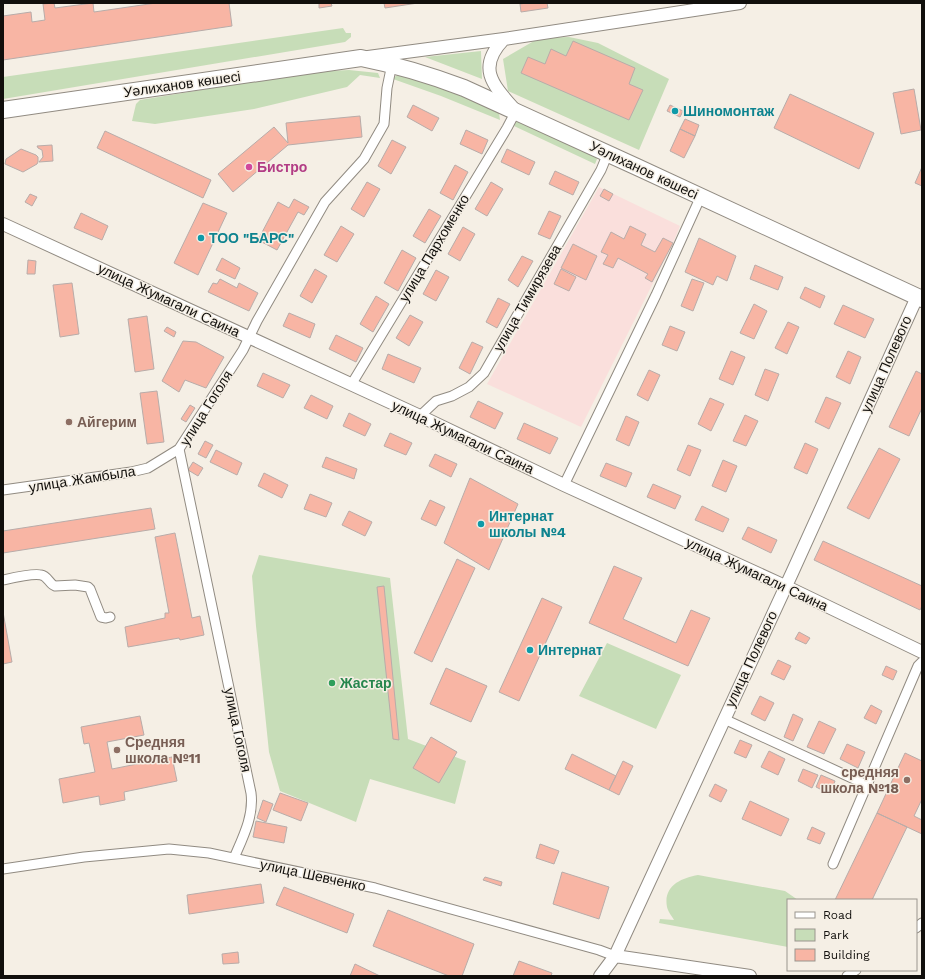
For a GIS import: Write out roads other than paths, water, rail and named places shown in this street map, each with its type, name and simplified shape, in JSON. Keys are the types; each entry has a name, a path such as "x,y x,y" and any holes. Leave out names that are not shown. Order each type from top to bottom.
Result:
{"highway":[{"name":"Уәлиханов көшесі","path":"3,110 361,58 392,64 448,81 516,111 919,298"}],"street":[{"name":"Уәлиханов көшесі","path":"361,58 504,39 740,3"},
{"path":"504,39 492,53 490,60 490,72 496,88 516,111"},
{"name":"улица Гоголя","path":"234,858 250,819 252,800 180,449 243,350 325,202 364,158 384,124 387,88 392,64"},
{"name":"улица Пархоменко","path":"351,385 516,111"},
{"name":"улица Тимирязева","path":"420,416 436,401 452,396 469,387 484,372 601,170 608,153"},
{"path":"564,485 639,330 701,196"},
{"name":"улица Жумагали Саина","path":"3,224 420,416 564,485 785,586 922,652"},
{"name":"улица Полевого","path":"600,976 615,956 919,298"},
{"name":"улица Жамбыла","path":"3,490 131,472 148,468 180,449"},
{"path":"3,580 41,575 47,578 52,585 55,586 88,586 101,617 110,617"},
{"path":"833,864 918,666 922,662"},
{"path":"724,719 867,785"},
{"name":"улица Шевченко","path":"3,869 84,857 169,849 209,853 375,888 599,950 615,956"},
{"path":"615,956 750,976"}],"place":[{"name":"Шиномонтаж","path":"675,111"},
{"name":"Бистро","path":"249,167"},
{"name":"ТОО \"БАРС\"","path":"201,238"},
{"name":"Айгерим","path":"69,422"},
{"name":"Интернат школы №4","path":"481,524"},
{"name":"Интернат","path":"530,650"},
{"name":"Жастар","path":"332,683"},
{"name":"Средняя школа №11","path":"117,750"},
{"name":"средняя школа №18","path":"907,780"}]}
